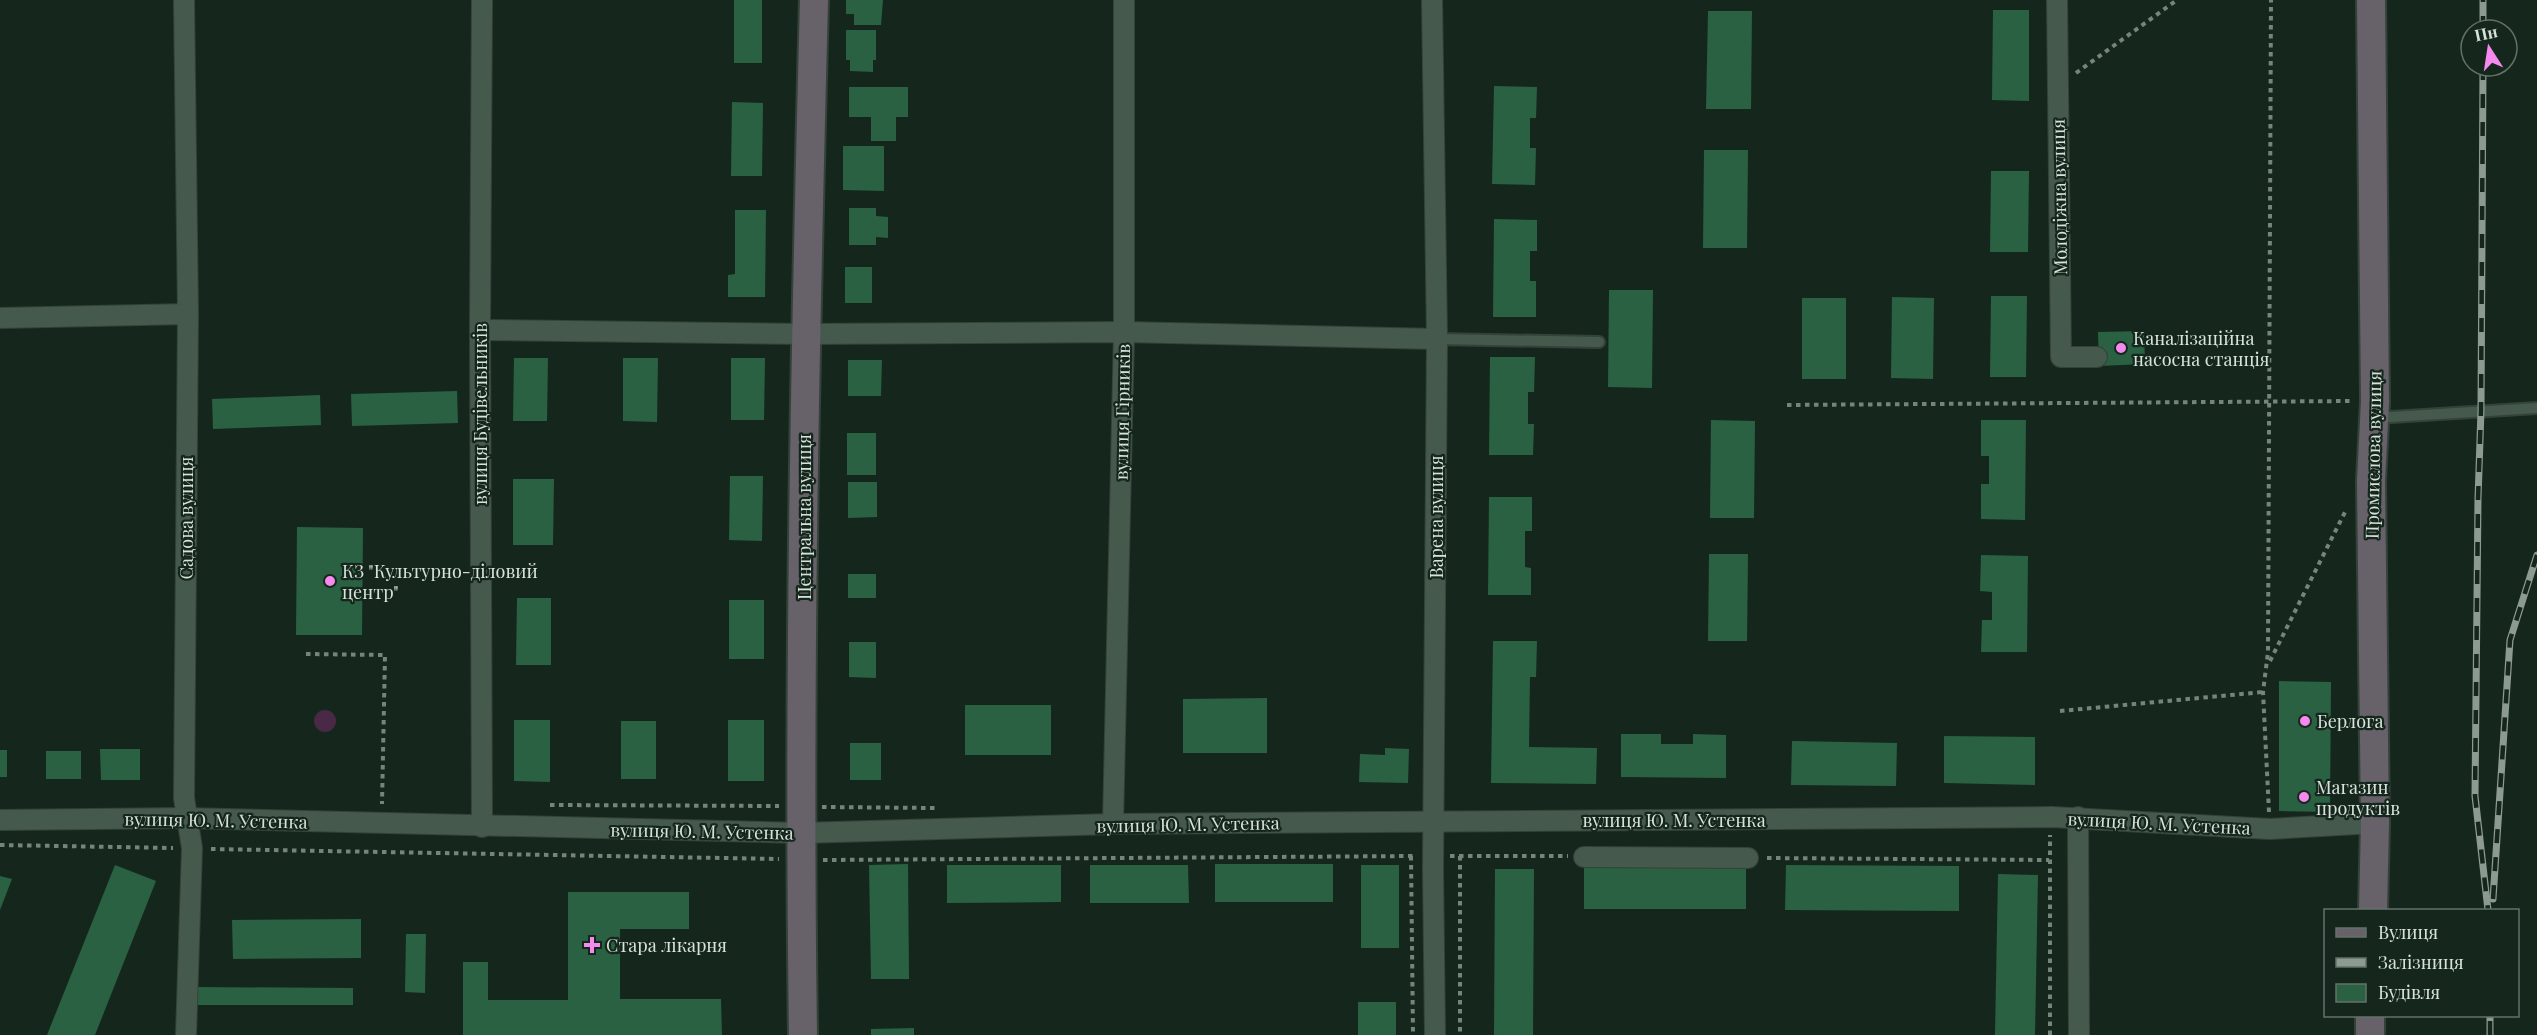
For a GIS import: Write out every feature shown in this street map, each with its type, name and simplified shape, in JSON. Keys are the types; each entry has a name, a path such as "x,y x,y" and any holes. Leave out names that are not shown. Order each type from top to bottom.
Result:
{"main road":[{"name":"Центральна вулиця","path":"803,1035 801,833 805,334 814,0"},
{"name":"Промислова вулиця","path":"2371,0 2375,409 2371,481 2375,823 2373,909"},
{"path":"2370,1017 2370,1035"}],"street":[{"name":"Садова вулиця","path":"184,0 188,314 185,818 192,848 186,1035"},
{"name":"вулиця Будівельників","path":"482,0 480,330 482,827"},
{"name":"вулиця Гірників","path":"1113,824 1124,332 1124,0"},
{"name":"Варена вулиця","path":"1432,0 1437,339 1435,1035"},
{"name":"Молодіжна вулиця","path":"2057,0 2061,357 2097,357"},
{"path":"0,318 188,314"},
{"path":"480,330 805,334 1124,332 1437,339"},
{"name":"вулиця Ю. М. Устенка","path":"0,820 185,818 801,833 1113,824 2052,817 2270,829 2375,823"},
{"path":"2078,817 2079,1035"},
{"path":"1584,857 1748,858"}],"lane":[{"path":"1437,339 1599,342"},
{"path":"2375,409 2537,408"}],"path":[{"path":"2058,86 2177,0"},
{"path":"2270,829 2263,692 2268,664 2271,0"},
{"path":"1786,405 2270,403 2375,409"},
{"path":"2268,664 2349,504"},
{"path":"306,654 384,655 382,805"},
{"path":"2060,711 2263,692"},
{"path":"2050,1035 2049,860 2052,817"},
{"path":"1411,856 1413,1035"},
{"path":"1460,856 1460,1035"},
{"path":"1748,858 2049,860"}],"shaded area":[{"path":"325,710 333,713 336,721 333,729 325,732 317,729 314,721 317,713"}],"building":[{"path":"734,0 762,0 762,63 734,63"},
{"path":"846,0 883,0 881,25 854,25 854,14 846,14"},
{"path":"1993,10 2029,10 2029,101 1992,100"},
{"path":"1708,11 1752,11 1751,109 1706,109"},
{"path":"846,30 876,30 876,60 873,60 873,72 850,71 850,60 846,60"},
{"path":"1494,86 1537,87 1536,118 1530,118 1530,148 1536,148 1535,185 1492,184"},
{"path":"849,87 908,87 908,117 896,117 896,141 871,141 871,117 849,117"},
{"path":"732,102 763,103 762,176 731,176"},
{"path":"843,146 884,146 884,191 843,190"},
{"path":"1704,150 1748,150 1747,248 1703,248"},
{"path":"1991,171 2029,171 2028,252 1990,252"},
{"path":"849,208 876,208 876,216 888,217 888,238 876,237 876,245 849,245"},
{"path":"735,210 766,210 765,297 728,297 728,275 735,274"},
{"path":"1494,219 1537,220 1537,251 1530,251 1530,281 1536,281 1536,317 1493,317"},
{"path":"845,267 872,267 872,303 845,303"},
{"path":"1609,290 1653,290 1652,388 1608,387"},
{"path":"1991,296 2027,296 2026,377 1990,377"},
{"path":"1892,297 1934,298 1933,379 1891,378"},
{"path":"1802,298 1846,298 1846,379 1802,379"},
{"name":"Каналізаційна насосна станція","path":"2144,331 2145,364 2099,366 2098,332"},
{"path":"1490,357 1535,357 1534,392 1528,392 1528,424 1534,424 1533,455 1489,455"},
{"path":"514,358 548,358 547,421 513,421"},
{"path":"623,358 658,358 657,422 623,421"},
{"path":"731,358 765,358 764,420 731,420"},
{"path":"848,360 882,360 881,396 848,396"},
{"path":"457,391 458,423 352,426 351,394"},
{"path":"320,395 321,425 213,429 212,399"},
{"path":"1711,420 1755,421 1754,518 1710,518"},
{"path":"1981,420 2026,420 2025,520 1981,519 1981,484 1989,484 1989,456 1981,456"},
{"path":"847,433 876,433 876,475 847,475"},
{"path":"730,476 763,476 762,541 729,540"},
{"path":"513,479 554,479 553,545 513,545"},
{"path":"848,482 877,482 877,517 848,518"},
{"path":"1489,497 1532,497 1532,531 1525,531 1525,567 1531,568 1531,595 1488,595"},
{"name":"КЗ \"Культурно-діловий центр\"","path":"297,527 363,528 362,635 296,635"},
{"path":"1709,554 1748,554 1747,641 1708,641"},
{"path":"1981,555 2028,556 2027,652 1981,652 1982,620 1992,620 1992,592 1980,591"},
{"path":"848,574 876,574 876,598 848,598"},
{"path":"517,598 551,598 551,665 516,665"},
{"path":"729,600 764,600 764,659 729,659"},
{"path":"1493,641 1537,641 1536,677 1530,677 1529,747 1597,748 1596,784 1491,783"},
{"path":"849,642 876,642 876,678 849,677"},
{"name":"Берлога","path":"2279,681 2331,682 2330,812 2279,811"},
{"path":"1267,698 1267,753 1183,753 1183,699"},
{"path":"965,705 1051,705 1051,755 965,755"},
{"path":"514,720 550,720 550,782 514,781"},
{"path":"728,720 764,720 764,781 728,781"},
{"path":"621,721 656,721 656,779 621,779"},
{"path":"1621,734 1661,734 1661,744 1693,744 1693,734 1726,735 1726,778 1621,777"},
{"path":"1944,736 2035,737 2035,785 1944,783"},
{"path":"1792,741 1897,743 1896,786 1791,785"},
{"path":"850,743 881,743 881,780 850,780"},
{"path":"1385,748 1409,749 1408,783 1359,782 1360,754 1385,755"},
{"path":"100,749 140,749 140,780 101,780"},
{"path":"0,750 7,750 7,777 0,777"},
{"path":"46,751 81,751 81,779 46,779"},
{"path":"908,864 909,979 871,979 869,865"},
{"path":"1215,864 1333,864 1333,902 1215,902"},
{"path":"1584,864 1746,864 1746,909 1584,909"},
{"path":"115,865 156,881 95,1035 47,1035"},
{"path":"947,865 1061,865 1061,902 947,903"},
{"path":"1090,865 1188,865 1189,903 1090,903"},
{"path":"1361,865 1399,865 1399,948 1361,948"},
{"path":"1786,865 1959,866 1959,911 1785,910"},
{"path":"1495,869 1534,869 1533,1035 1494,1035"},
{"path":"1998,874 2038,875 2035,1035 1995,1035"},
{"path":"0,876 12,879 0,910"},
{"path":"568,892 689,892 689,929 620,929 620,999 721,999 722,1035 463,1035 463,962 488,962 488,1000 568,1000"},
{"path":"361,919 361,958 233,959 232,920"},
{"path":"406,934 426,934 425,993 405,992"},
{"path":"196,987 353,988 353,1005 196,1005"},
{"path":"1358,1002 1396,1002 1396,1035 1358,1035"},
{"path":"914,1028 914,1035 871,1035 871,1029"}],"railway":[{"path":"2483,0 2483,18"},
{"path":"2483,78 2475,796 2488,909"},
{"path":"2493,899 2510,640 2537,555"},
{"path":"2490,1017 2490,1035"}],"place":[{"name":"Каналізаційна насосна станція","path":"2121,348"},
{"name":"КЗ \"Культурно-діловий центр\"","path":"330,581"},
{"name":"Берлога","path":"2305,721"},
{"name":"Магазин продуктів","path":"2304,797"},
{"name":"Стара лікарня","path":"592,945"}]}
